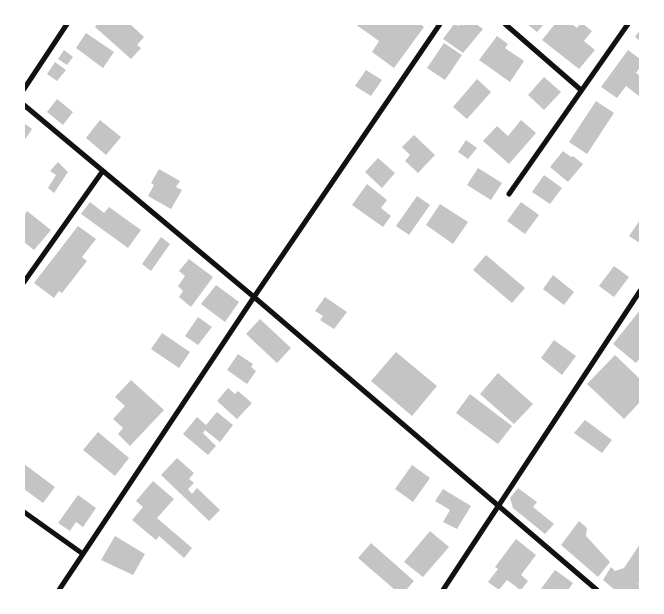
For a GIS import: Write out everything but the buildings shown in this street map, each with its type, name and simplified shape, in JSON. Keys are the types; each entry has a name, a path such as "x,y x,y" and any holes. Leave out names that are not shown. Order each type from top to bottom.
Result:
{"street":[{"path":"24,89 67,24"},
{"path":"59,590 440,24"},
{"path":"505,24 581,90"},
{"path":"510,194 628,24"},
{"path":"24,106 254,298 597,590"},
{"path":"24,282 102,172"},
{"path":"443,590 640,291"},
{"path":"24,512 83,554"}]}
